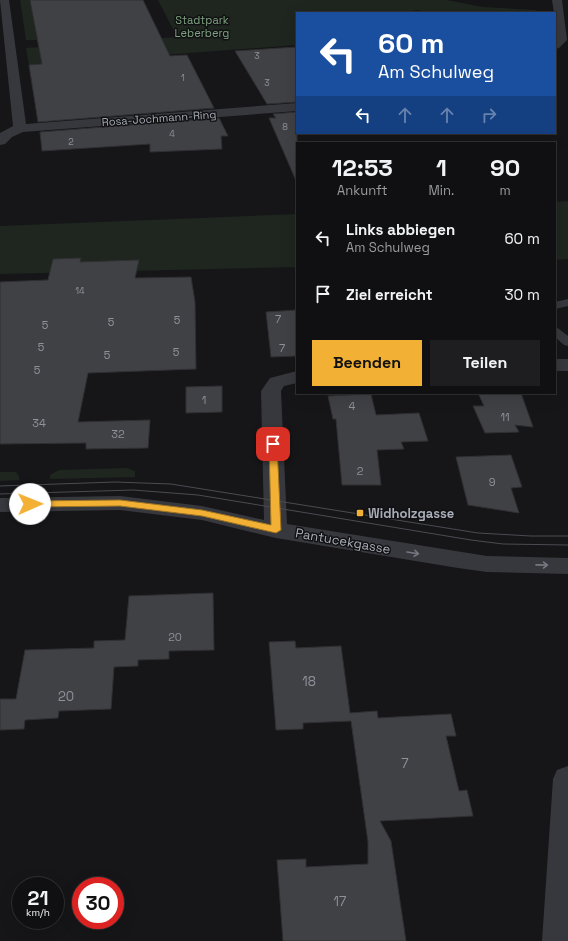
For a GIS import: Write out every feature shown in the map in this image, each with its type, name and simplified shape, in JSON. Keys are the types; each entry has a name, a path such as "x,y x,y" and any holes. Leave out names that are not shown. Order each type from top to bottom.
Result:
{"street":[{"path":"0,141 7,134 20,128 4,0"},
{"path":"556,45 562,40 557,0"},
{"name":"Rosa-Jochmann-Ring","path":"20,128 296,107"},
{"path":"556,365 568,365"},
{"path":"276,530 276,500 270,396 271,391 287,379"},
{"name":"Pantucekgasse","path":"0,505 120,503 202,513 276,530 398,551 488,564 568,566"},
{"path":"559,941 568,779"}],"lane":[{"path":"556,306 568,302"},
{"path":"556,332 568,342"}],"green space":[{"path":"20,0 30,0 37,40 26,40"},
{"name":"Stadtpark Leberberg","path":"158,0 447,0 482,7 536,10 536,12 425,12 416,10 411,12 296,12 296,45 29,65 26,48 177,37"},
{"path":"568,201 568,259 556,260 556,202"},
{"path":"296,214 296,267 0,274 0,226"},
{"path":"127,468 135,471 135,477 50,479 50,475 59,470"},
{"path":"0,472 16,472 19,476 19,480 0,481"}],"building":[{"path":"30,0 143,0 170,56 187,55 214,108 38,122 29,65 42,64"},
{"path":"296,47 296,102 267,104 235,51"},
{"path":"296,112 296,181 269,118 276,118 273,114"},
{"path":"219,118 228,136 221,136 222,149 150,152 150,144 42,151 40,132"},
{"path":"81,258 80,262 139,260 135,278 191,277 195,302 196,369 88,373 78,422 150,420 148,448 86,449 86,443 0,444 0,282 48,280 53,259"},
{"path":"296,310 296,356 271,357 266,312"},
{"path":"222,386 222,412 186,413 186,387"},
{"path":"371,394 376,415 419,413 428,441 401,442 404,449 377,450 381,485 342,485 336,419 333,419 328,396"},
{"path":"478,394 521,394 533,427 515,425 519,432 485,433 473,406 484,406"},
{"path":"511,455 522,487 511,488 519,513 468,505 456,457"},
{"path":"213,593 214,650 169,651 169,659 138,660 138,666 114,667 111,709 59,711 58,718 25,720 24,729 0,730 0,699 16,699 25,650 94,648 94,641 125,640 129,596"},
{"path":"295,641 296,648 341,646 350,713 377,711 378,718 451,714 456,736 446,736 459,791 467,790 473,816 380,821 391,841 406,941 283,941 277,860 306,859 306,867 368,864 368,842 351,721 303,723 303,729 276,730 269,642"}],"tram line":[{"path":"0,486 115,482 171,484 478,533 531,536 568,536"},
{"path":"0,494 133,490 198,495 471,540 503,544 568,545"}],"place":[{"name":"Widholzgasse","path":"360,513"}],"route":[{"path":"30,504 120,503 202,513 276,530 273,444"}]}
